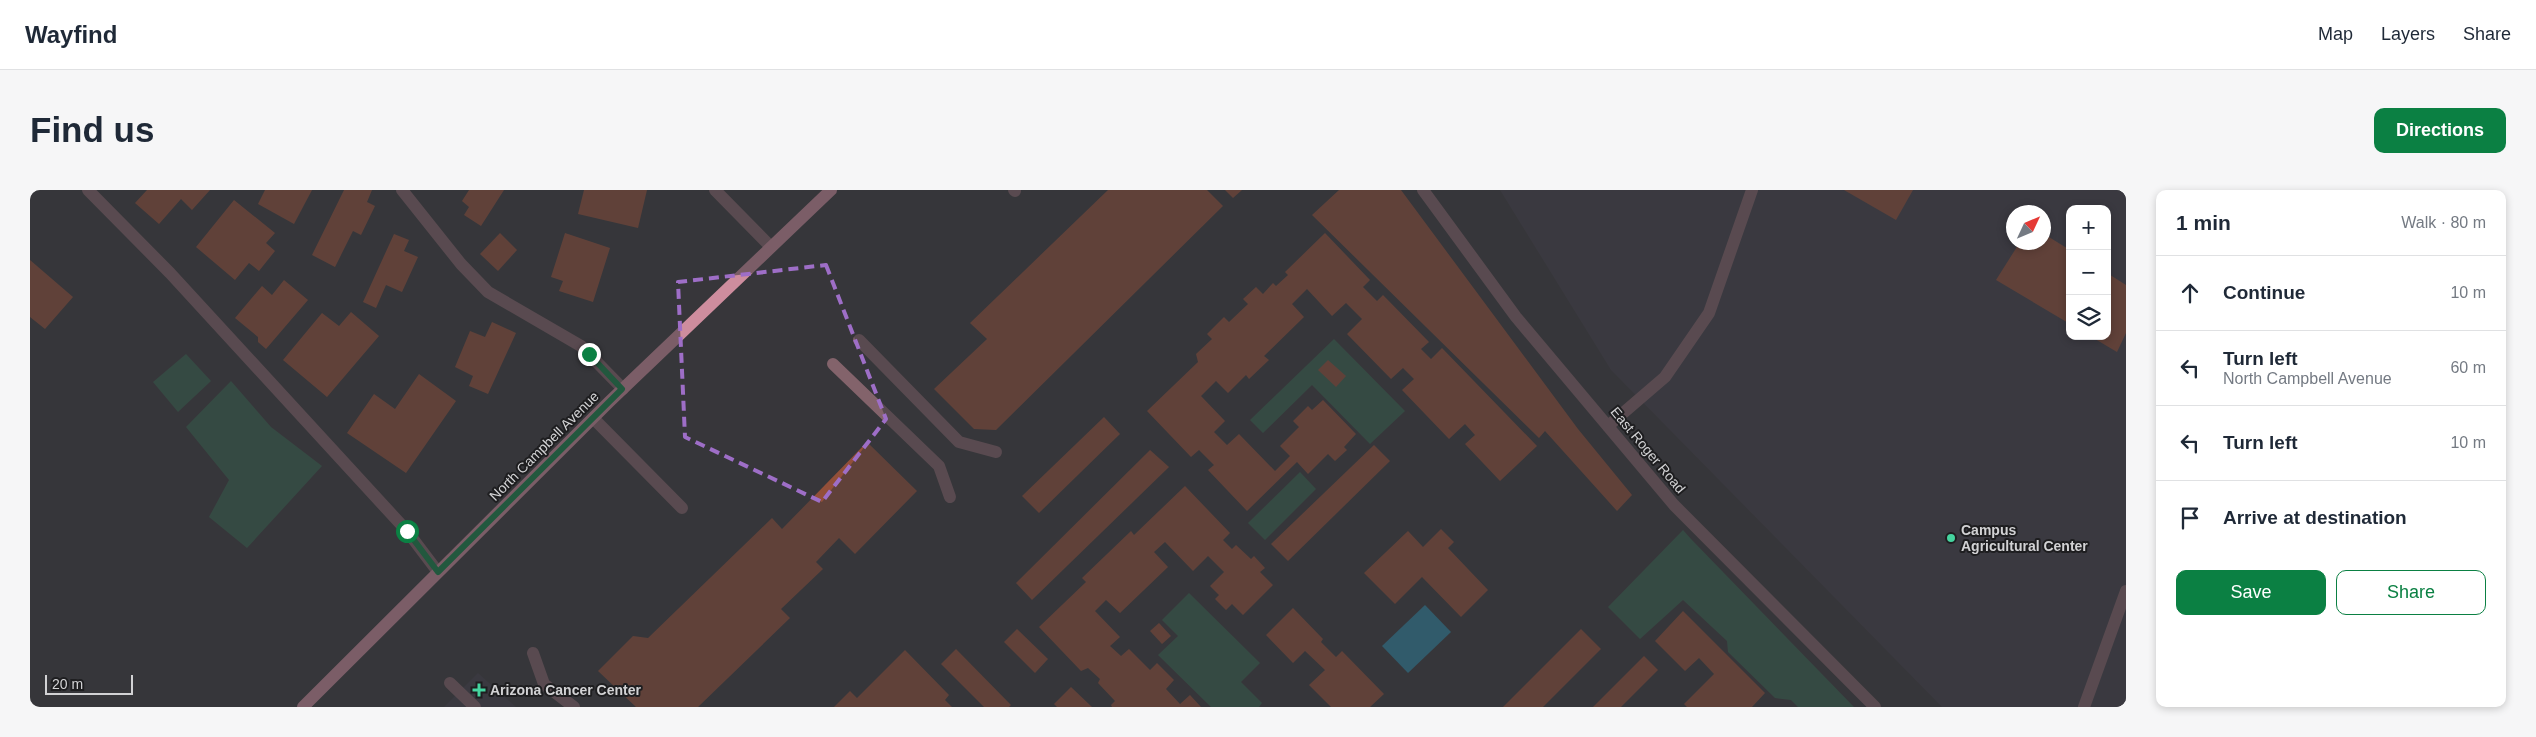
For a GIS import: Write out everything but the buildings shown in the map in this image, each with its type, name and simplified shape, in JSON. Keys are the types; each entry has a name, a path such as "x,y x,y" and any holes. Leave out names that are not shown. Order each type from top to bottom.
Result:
{"main road":[{"name":"North Campbell Avenue","path":"303,707 622,389 770,246 831,190"}],"street":[{"path":"88,190 170,273 407,531 438,572"},
{"path":"402,190 461,264 488,292 581,346 622,389"},
{"path":"715,190 770,246"},
{"name":"East Roger Road","path":"1423,190 1516,317 1674,505 1875,707"},
{"path":"1608,426 1665,377 1708,313 1752,190"},
{"path":"858,340 959,442 996,452"},
{"path":"833,364 939,466 950,497"},
{"path":"593,418 682,508"},
{"path":"2084,707 2126,590"},
{"path":"532,653 544,684 574,707"},
{"path":"450,683 475,707"}],"highlighted area":[{"path":"826,265 886,419 822,502 685,437 678,282"}],"shaded area":[{"name":"Campus Agricultural Center","path":"1500,190 2126,190 2126,707 1942,707 1611,370"},
{"name":"Arizona Cancer Center","path":"478,673 516,707 444,707"}],"green space":[{"path":"1334,339 1405,411 1370,444 1312,385 1263,433 1250,420"},
{"path":"186,354 211,381 178,412 153,382"},
{"path":"231,381 271,427 322,466 247,548 209,517 229,480 186,427"},
{"path":"1300,472 1316,489 1265,540 1248,523"},
{"path":"1683,530 1854,707 1798,707 1791,700 1775,698 1728,652 1727,641 1683,600 1640,639 1608,607"},
{"path":"1189,593 1260,663 1241,682 1262,703 1259,707 1211,707 1158,655 1178,636 1162,620"}],"water":[{"path":"1425,605 1451,632 1408,673 1382,646"}],"place":[{"name":"Campus Agricultural Center","path":"1951,538"},
{"name":"Arizona Cancer Center","path":"479,690"}],"route":[{"path":"407,531 438,572 622,389 589,354"}]}
